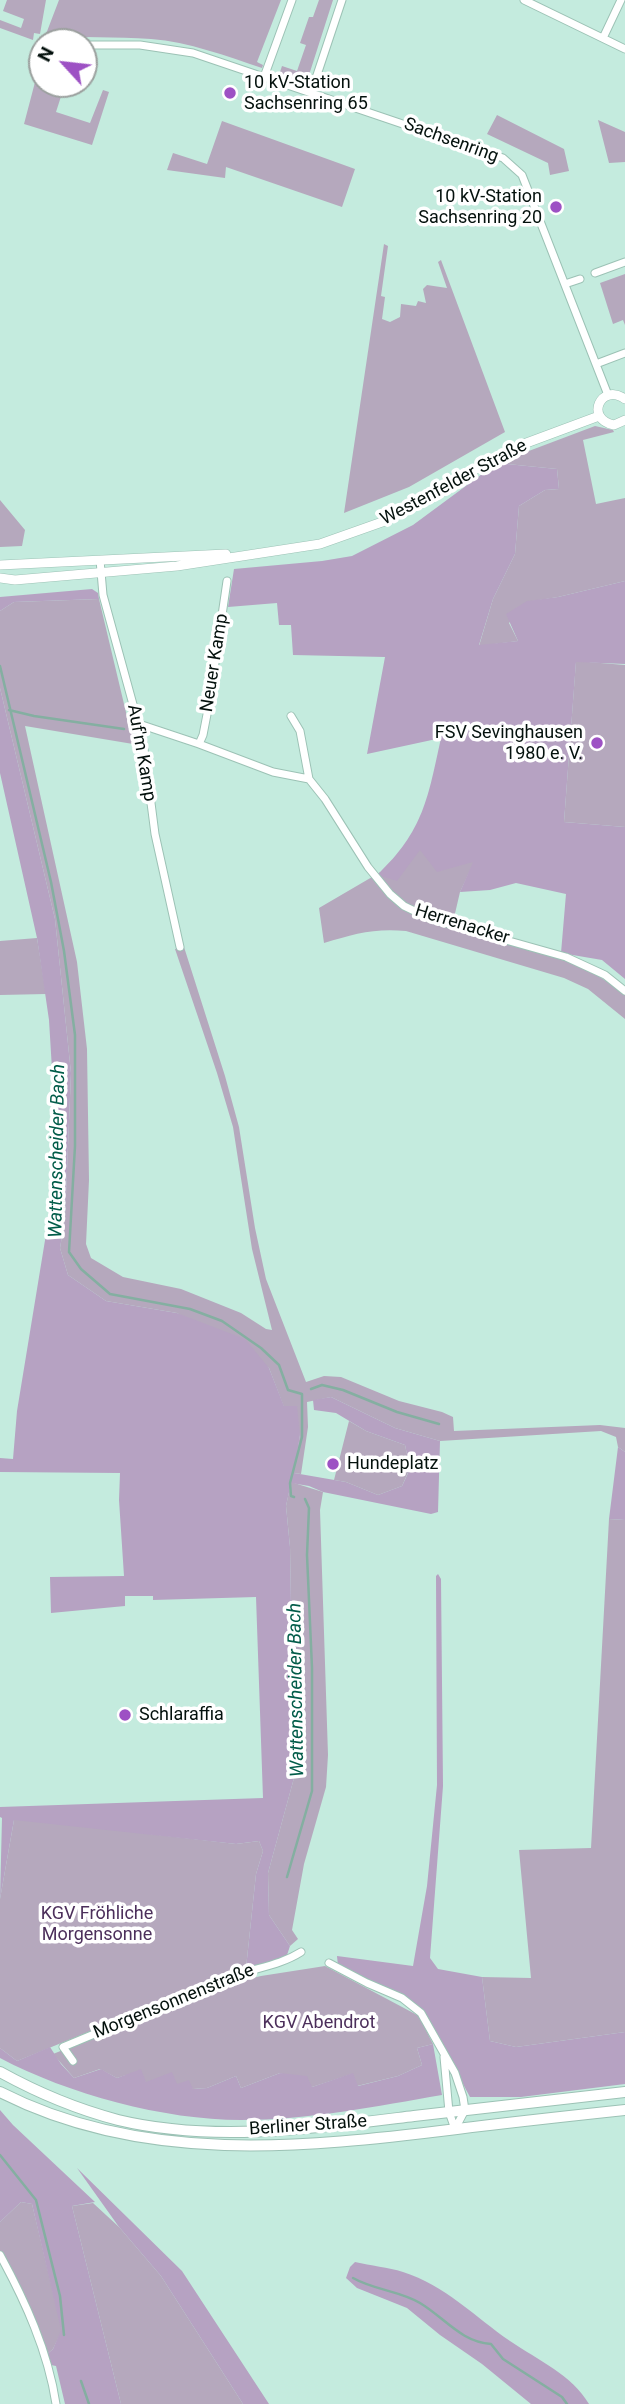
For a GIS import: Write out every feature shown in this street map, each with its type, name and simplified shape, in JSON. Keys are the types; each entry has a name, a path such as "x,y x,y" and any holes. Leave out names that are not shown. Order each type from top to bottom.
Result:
{"main road":[{"name":"Berliner Straße","path":"0,2072 27,2087 81,2109 119,2120 181,2129 267,2131 625,2092"},
{"name":"Berliner Straße","path":"0,2092 44,2112 103,2131 139,2139 184,2144 274,2147 409,2136 625,2110"}],"street":[{"path":"264,78 292,0"},
{"path":"311,93 342,0"},
{"path":"524,0 625,49"},
{"path":"603,38 621,0"},
{"name":"Sachsenring","path":"98,45 140,45 184,50 493,153 512,164 522,175 608,395"},
{"path":"595,273 625,262"},
{"path":"565,284 580,279"},
{"path":"596,364 625,353"},
{"path":"599,416 599,403 608,395 619,394 625,398"},
{"name":"Westenfelder Straße","path":"0,578 15,580 177,566 320,544 385,521 503,453 599,416 609,425 618,425 625,420"},
{"name":"Westenfelder Straße","path":"0,565 177,555 266,554"},
{"name":"Auf'm Kamp","path":"100,560 103,595 139,724 155,834 180,947"},
{"path":"0,586 15,580"},
{"name":"Neuer Kamp","path":"199,744 204,735 227,581"},
{"name":"Herrenacker","path":"291,716 300,731 309,779 331,807 368,867 390,894 404,906 431,919 566,957 606,975 625,991"},
{"path":"139,724 273,772 309,779"},
{"name":"Morgensonnenstraße","path":"73,2062 63,2047 247,1970 286,1961 301,1952"},
{"path":"329,1963 402,1998 421,2013 455,2073 465,2110 455,2129"},
{"path":"443,2053 449,2112 455,2129"},
{"path":"0,2255 27,2307 48,2368 56,2404"}],"green space":[{"path":"7,0 46,0 41,28 28,28 28,38 0,28 0,20 21,28 24,19 3,11"},
{"path":"59,0 281,0 257,62 263,65 262,68 179,43 98,37 98,28 48,28"},
{"path":"319,0 333,0 309,75 299,80 275,72 280,72 282,66 297,71 306,45 300,43 309,17 313,17"},
{"path":"103,90 109,92 92,145 24,124 31,98 60,98 56,112 90,123"},
{"path":"497,115 564,149 569,171 550,175 548,163 487,134"},
{"path":"598,120 625,132 625,162 609,163"},
{"path":"222,121 355,169 342,207 226,167 225,178 167,170 173,153 207,164"},
{"path":"384,244 388,246 381,296 385,297 382,319 390,322 400,317 401,304 416,306 418,301 426,303 423,289 427,285 447,288 438,262 441,260 505,432 409,487 344,513"},
{"path":"625,274 625,325 623,320 613,324 600,283"},
{"path":"595,426 614,432 583,440 596,504 625,498 625,581 527,602 509,623 518,641 479,646 493,599 515,554 519,506 545,490 559,489 557,469 497,463"},
{"path":"0,500 25,530 22,546 0,547"},
{"path":"99,599 129,725 139,745 25,726 77,962 87,1049 89,1180 86,1244 91,1258 123,1277 181,1289 241,1313 272,1330 252,1249 233,1127 175,949 184,947 239,1127 266,1279 306,1382 324,1376 341,1377 399,1401 453,1417 454,1431 600,1425 625,1428 625,1452 618,1447 616,1437 601,1431 440,1441 395,1428 331,1397 307,1402 308,1427 301,1474 293,1473 300,1435 284,1407 269,1368 177,1313 106,1301 68,1275 60,1248 65,1218 71,1073 55,919 0,688 0,611 14,602"},
{"name":"FSV Sevinghausen 1980 e. V.","path":"576,661 625,665 625,827 564,822"},
{"path":"420,849 474,862 460,892 453,922 584,967 625,993 625,1019 588,989 564,978 406,931 364,932 324,943 319,908"},
{"path":"37,938 46,994 0,995 0,941"},
{"path":"349,1421 366,1431 405,1445 410,1468 402,1486 378,1495 334,1480"},
{"path":"291,1482 323,1492 320,1510 328,1755 326,1787 304,1864 292,1930 298,1939 290,1946 269,1915 268,1873 294,1778 290,1547 286,1506"},
{"path":"609,1519 625,1520 625,2032 516,2047 490,2041 482,1977 531,1978 519,1850 591,1848"},
{"name":"KGV Fröhliche Morgensonne","path":"14,1820 236,1844 259,1841 263,1851 256,1874 246,1968 17,2061 0,2048 0,1899"},
{"name":"KGV Abendrot","path":"325,1966 419,2016 433,2044 417,2048 422,2065 398,2076 357,2086 352,2074 312,2087 280,2073 241,2088 236,2076 207,2088 193,2089 177,2084 146,2082 126,2075 117,2078 100,2069 74,2078 53,2054 228,1984"},
{"path":"21,2202 32,2204 62,2330 53,2349 46,2355 0,2262 0,2222"},
{"path":"93,2203 119,2227 161,2276 243,2404 121,2404 72,2206"}],"shaded area":[{"path":"497,463 557,469 559,489 545,490 519,506 515,554 493,599 479,645 518,641 506,614 527,601 558,597 625,581 625,664 576,662 564,822 625,827 625,979 602,960 561,953 566,894 516,883 490,890 460,892 473,862 437,872 420,850 397,881 377,875 405,843 422,812 441,738 367,754 385,657 293,655 291,625 279,625 277,603 228,607 234,569 352,556 413,525"},
{"path":"92,589 98,593 99,599 14,602 0,611 0,597"},
{"path":"0,688 55,919 71,1073 65,1218 60,1248 68,1275 106,1301 177,1313 245,1339 269,1368 284,1406 297,1406 300,1435 294,1473 346,1482 378,1495 402,1486 410,1469 405,1445 366,1431 336,1413 314,1410 313,1400 331,1397 395,1428 440,1441 438,1512 431,1514 291,1483 286,1506 290,1547 294,1778 268,1873 269,1915 290,1946 285,1961 246,1968 256,1874 263,1851 259,1841 236,1844 14,1820 0,1899 0,1807 263,1798 256,1597 153,1600 153,1596 125,1596 125,1606 51,1613 50,1577 124,1576 120,1473 0,1472 0,1458 13,1459 17,1411 49,1216 53,1166 53,1086 49,1020 37,938 0,773"},
{"path":"618,1447 625,1452 625,1520 609,1519"},
{"path":"438,1574 441,1579 443,1786 430,1958 438,1969 482,1977 490,2041 516,2047 625,2032 625,2084 521,2097 470,2097 423,2010 338,1966 337,1956 413,1966 427,1886 437,1785"},
{"path":"433,2044 442,2095 342,2112 241,2120 180,2115 117,2102 56,2083 0,2058 0,2048 17,2061 50,2047 74,2078 101,2069 117,2078 141,2069 146,2082 172,2072 177,2084 189,2080 193,2089 207,2088 236,2076 241,2088 280,2073 307,2076 312,2087 353,2073 358,2086 398,2076 422,2065 417,2048"},
{"path":"0,2110 95,2202 72,2206 121,2404 65,2404 56,2366 51,2365 46,2355 53,2349 61,2330 32,2204 21,2202 0,2222"},
{"path":"77,2168 182,2271 269,2404 243,2404 161,2276 119,2227"},
{"path":"355,2262 397,2270 433,2285 564,2376 589,2404 531,2404 407,2308 357,2288 346,2278"}],"waterway":[{"name":"Wattenscheider Bach","path":"0,666 51,882 64,951 75,1035 75,1146 69,1252 81,1269 110,1294 190,1309 222,1321 261,1348 279,1365 288,1390 302,1394 302,1437 290,1483 291,1496 294,1497"},
{"path":"9,710 124,729"},
{"path":"311,1389 322,1385 343,1390 397,1412 439,1424"},
{"name":"Wattenscheider Bach","path":"287,1877 312,1791 312,1668 307,1555 309,1508 305,1499"},
{"path":"0,2155 36,2200 60,2296 64,2335"},
{"name":"Wattenscheider Bach","path":"353,2278 412,2299 462,2334 491,2344 503,2359 562,2397 567,2404"},
{"path":"81,2381 89,2404"}],"place":[{"name":"10 kV-Station Sachsenring 65","path":"230,93"},
{"name":"10 kV-Station Sachsenring 20","path":"556,207"},
{"name":"FSV Sevinghausen 1980 e. V.","path":"597,743"},
{"name":"Hundeplatz","path":"333,1464"},
{"name":"Schlaraffia","path":"125,1715"}]}
